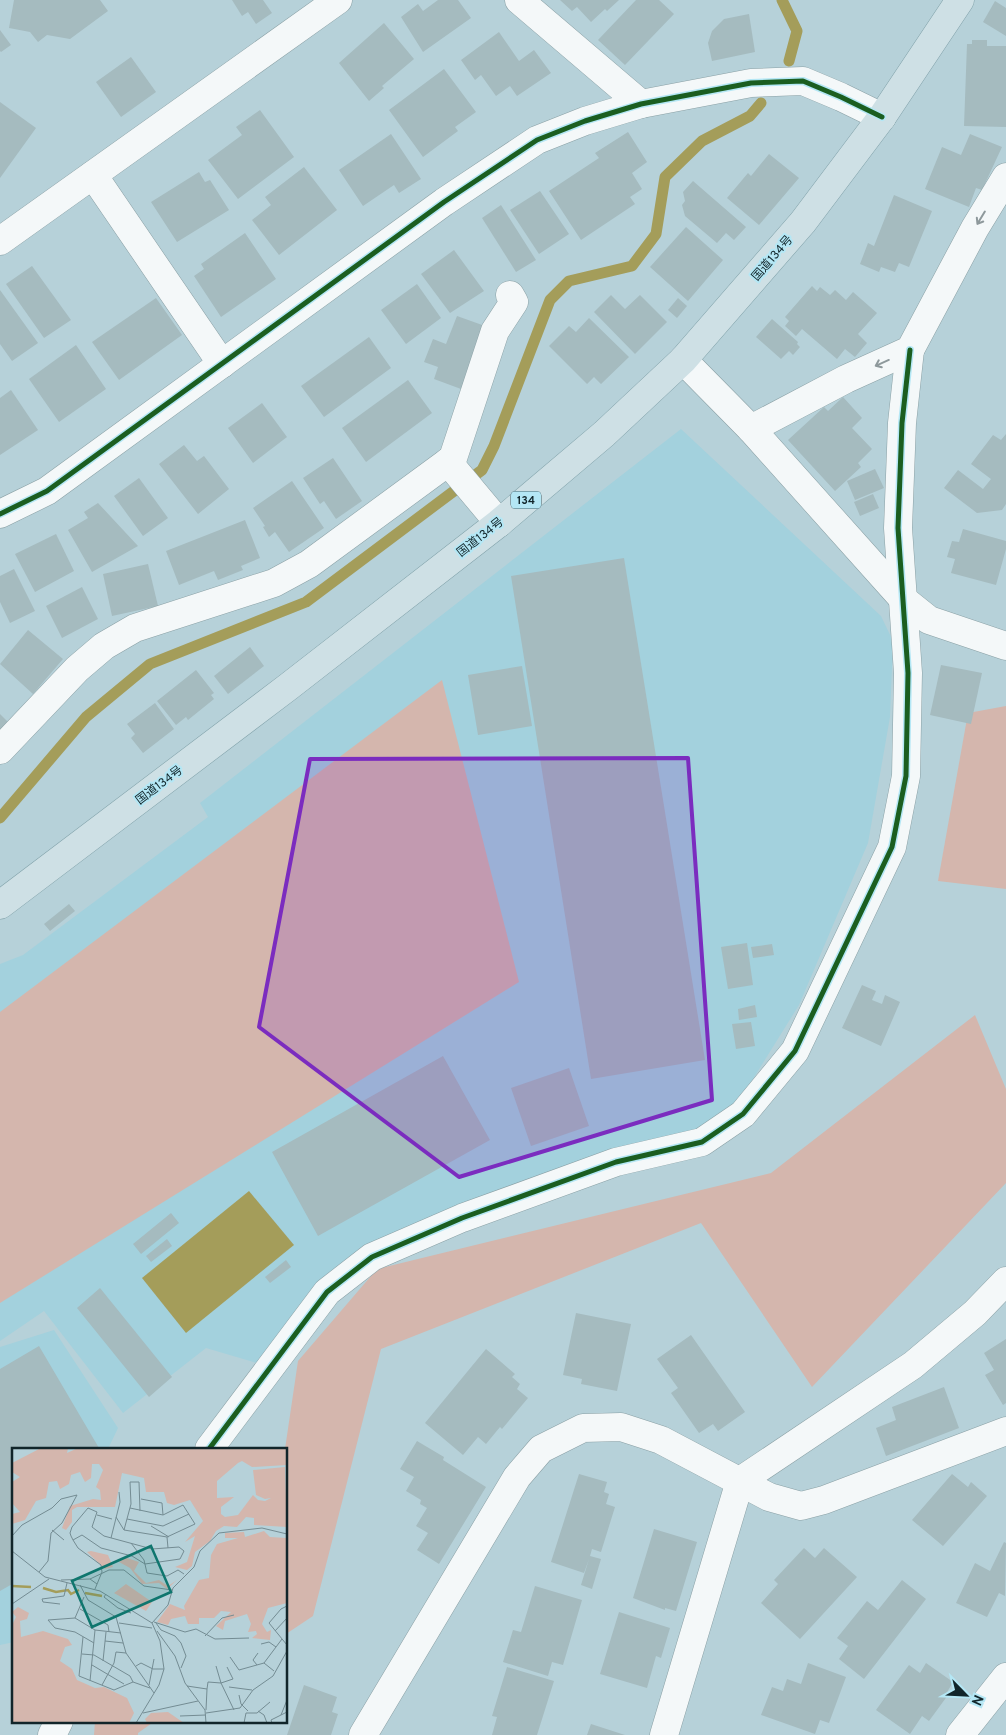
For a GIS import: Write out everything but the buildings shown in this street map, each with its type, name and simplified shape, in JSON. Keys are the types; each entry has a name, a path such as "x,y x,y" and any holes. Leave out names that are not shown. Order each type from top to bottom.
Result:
{"highway":[{"name":"国道134号","path":"0,905 288,687 499,523 604,434 683,360 803,222 882,118 960,0"}],"street":[{"path":"0,241 338,0"},
{"path":"519,0 641,104"},
{"path":"0,514 47,491 444,202 537,140 585,120 641,104 751,83 803,81 841,97 882,118"},
{"path":"93,175 222,364"},
{"path":"210,1448 326,1292 372,1257 462,1218 616,1162 702,1142 743,1114 795,1051 892,847 906,776 908,673 898,528 902,423 910,350 975,228 1006,177"},
{"path":"0,750 77,669 104,646 135,628 274,583 309,564 451,465 495,331 514,302 510,295"},
{"path":"751,429 846,379 910,350"},
{"path":"683,360 751,429 904,600 929,620 1006,646"},
{"path":"451,465 499,523"},
{"path":"664,1735 740,1481 913,1365 975,1313 1006,1281"},
{"path":"363,1735 517,1477 541,1449 583,1428 621,1427 661,1440 769,1497 801,1506 824,1500 1006,1430"},
{"path":"960,1735 1006,1677"},
{"path":"52,1735 59,1722"}],"highlighted area":[{"path":"688,758 712,1100 459,1177 259,1027 310,759"}],"shaded area":[{"path":"681,429 881,616 893,641 890,717 868,843 799,1005 740,1100 707,1127 375,1249 260,1364 206,1348 123,1413 44,1311 0,1341 0,964 23,955 208,817 200,803"},
{"path":"442,680 519,982 0,1303 0,1012"},
{"path":"1006,706 1006,889 938,881 968,713"},
{"path":"975,1015 1006,1089 1006,1183 812,1387 701,1223 381,1349 313,1616 288,1633 288,1448 285,1448 298,1361 377,1269 771,1173"},
{"path":"249,1191 294,1245 186,1333 142,1278"},
{"path":"54,1330 118,1428 108,1448 12,1448 12,1642 0,1645 0,1347"},
{"path":"95,1722 154,1722 138,1733 138,1735 94,1735"}],"waterway":[{"path":"782,0 797,31 789,61"},
{"path":"0,818 86,717 150,664 306,602 482,470 494,446 550,300 569,281 632,266 656,234 665,177 702,141 750,116 761,103"}],"cycle path":[{"path":"0,514 47,491 444,202 537,140 585,121 641,104 751,83 803,81 882,117"},
{"path":"210,1448 327,1292 372,1257 462,1218 616,1162 702,1142 743,1114 795,1051 892,847 906,776 908,673 898,528 902,423 910,350"}]}
